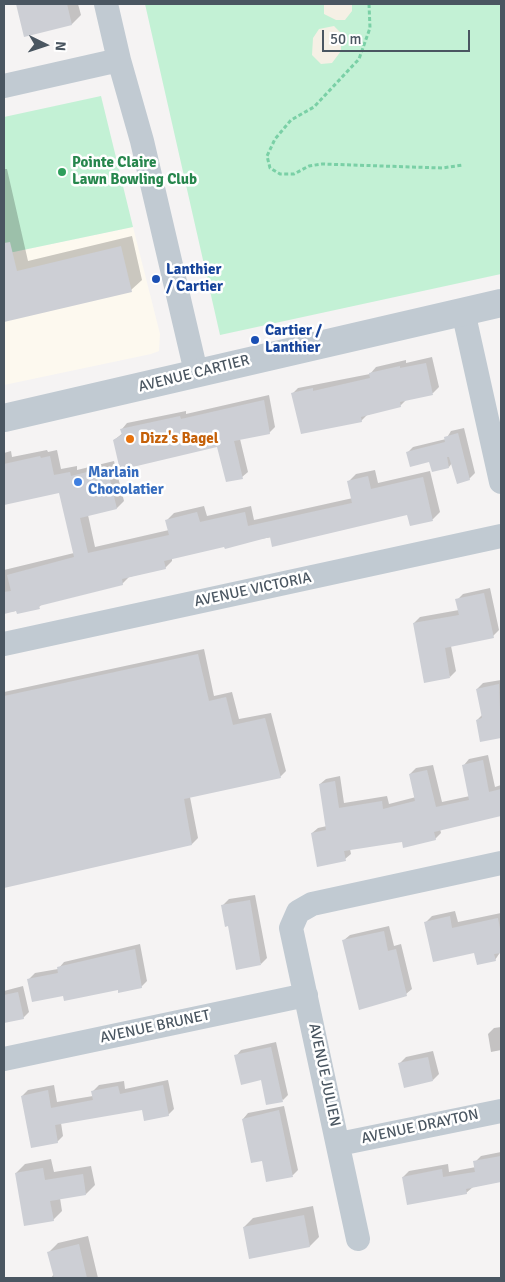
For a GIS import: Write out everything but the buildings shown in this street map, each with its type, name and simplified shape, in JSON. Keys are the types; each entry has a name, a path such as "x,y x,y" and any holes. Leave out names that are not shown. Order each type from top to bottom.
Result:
{"street":[{"path":"106,4 119,60 142,141 196,372"},
{"path":"4,86 119,60"},
{"name":"AVENUE CARTIER","path":"4,418 166,382 196,372 501,302"},
{"path":"463,311 501,482"},
{"name":"AVENUE VICTORIA","path":"4,644 501,536"},
{"name":"AVENUE JULIEN","path":"358,1239 291,928 298,912 312,904 501,863"},
{"name":"AVENUE BRUNET","path":"4,1059 306,995"},
{"name":"AVENUE DRAYTON","path":"339,1144 501,1111"}],"path":[{"path":"369,4 370,28 359,59 314,107 291,120 275,139 267,156 270,168 280,174 294,174 309,166 322,164 442,168 463,165"}],"shaded area":[{"path":"133,227 160,334 159,351 4,385 4,254"}],"green space":[{"path":"145,4 501,4 501,274 220,335"},
{"name":"Pointe Claire Lawn Bowling Club","path":"101,96 133,227 4,254 4,117"}],"sand":[{"path":"324,4 352,4 352,11 345,20 336,20 324,14"},
{"path":"334,26 341,33 341,51 332,63 321,64 312,55 313,38 319,29"}],"place":[{"name":"Pointe Claire Lawn Bowling Club","path":"62,172"},
{"name":"Lanthier / Cartier","path":"156,279"},
{"name":"Cartier / Lanthier","path":"255,340"},
{"name":"Dizz's Bagel","path":"130,439"},
{"name":"Marlain Chocolatier","path":"78,482"}]}
